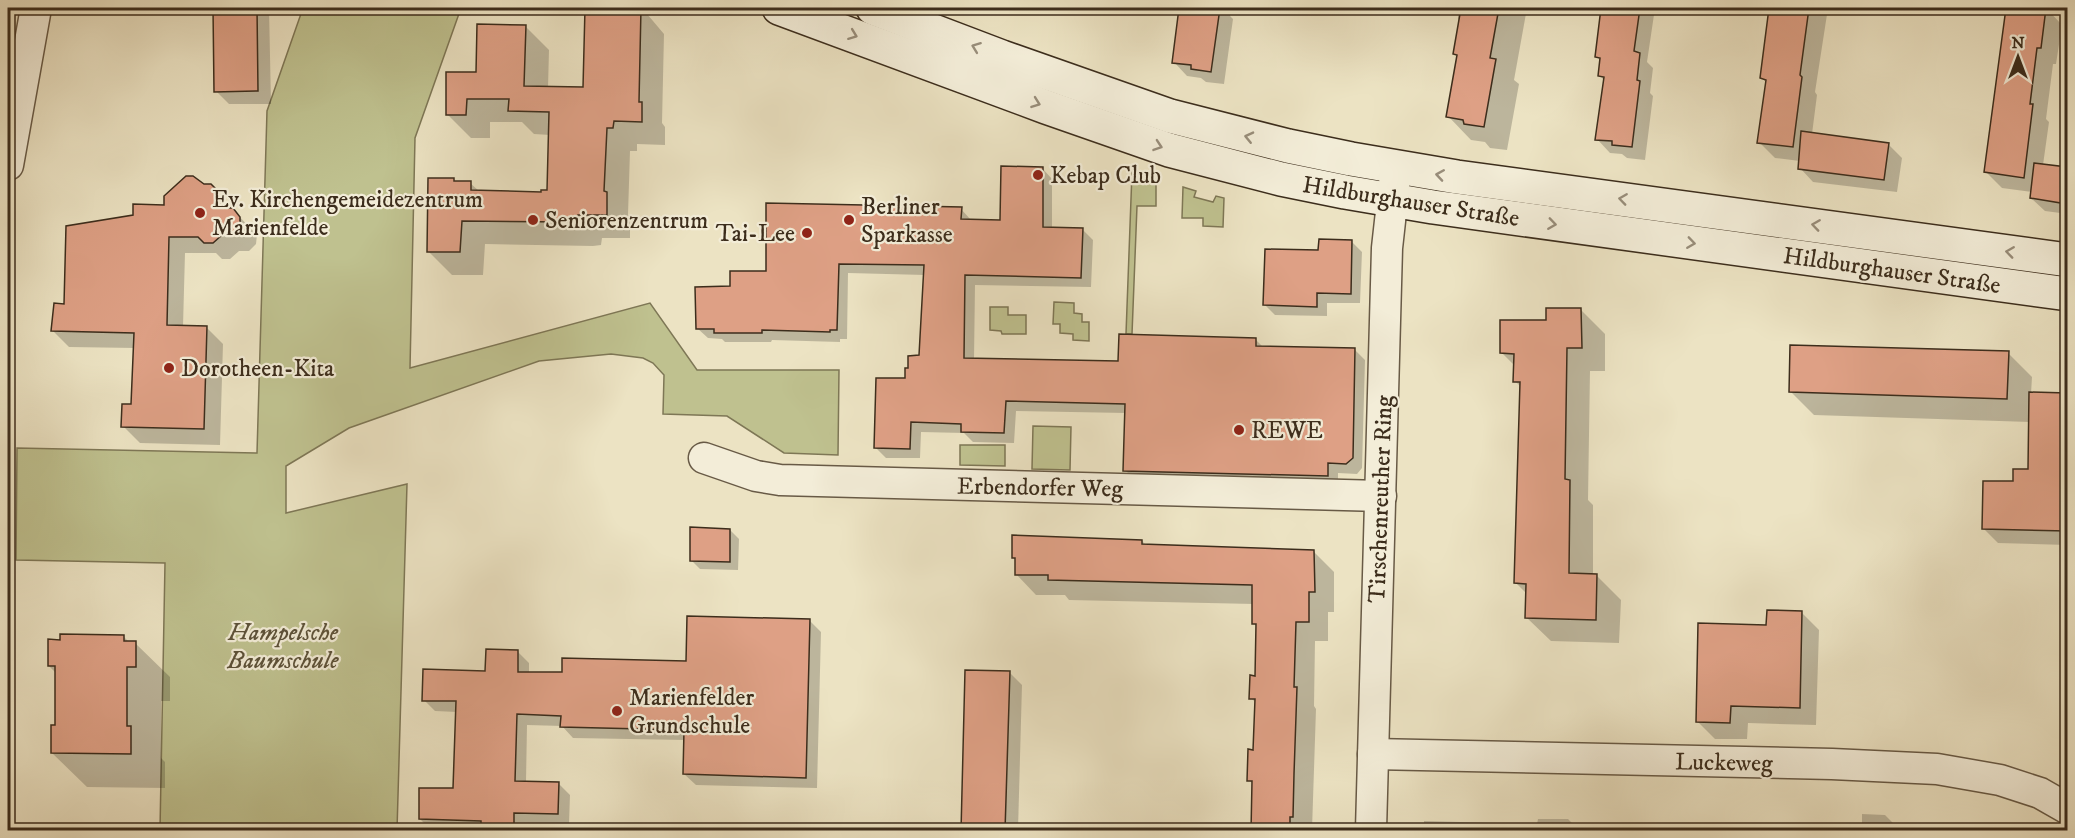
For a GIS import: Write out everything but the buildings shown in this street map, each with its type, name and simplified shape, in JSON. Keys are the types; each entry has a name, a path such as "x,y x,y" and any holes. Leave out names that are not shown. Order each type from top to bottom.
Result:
{"main road":[{"name":"Hildburghauser Straße","path":"779,8 1169,150 1281,178 1391,200 1540,222 2067,294"},
{"name":"Hildburghauser Straße","path":"873,8 1002,57 1170,116 1288,146 1456,177 2067,260"}],"street":[{"path":"8,165 36,8"},
{"name":"Tirschenreuther Ring","path":"1371,831 1387,248 1396,167"},
{"name":"Erbendorfer Weg","path":"704,458 756,476 780,480 1381,496"},
{"name":"Luckeweg","path":"1373,754 1832,764 1937,769 2000,780 2040,793 2067,809"}],"green space":[{"name":"Hampelsche Baumschule","path":"303,8 461,8 415,138 410,368 650,303 697,370 839,370 838,455 784,453 727,416 663,414 664,375 653,363 643,358 611,354 539,361 349,428 286,466 286,513 407,484 397,830 160,830 165,563 16,560 17,448 257,453 267,111"},
{"path":"1132,172 1156,179 1156,206 1137,206 1132,334 1126,334"},
{"path":"1183,187 1196,191 1194,197 1213,202 1216,196 1224,198 1223,227 1203,226 1203,218 1182,218"},
{"path":"1054,302 1074,303 1074,313 1082,314 1082,322 1089,322 1089,341 1073,340 1073,334 1060,333 1060,324 1053,324"},
{"path":"990,307 1008,307 1008,315 1026,315 1026,334 1002,334 1001,331 990,330"},
{"path":"1033,426 1071,427 1070,470 1032,469"},
{"path":"960,445 1005,445 1005,466 960,465"}],"place":[{"name":"Kebap Club","path":"1038,175"},
{"name":"Ev. Kirchengemeidezentrum Marienfelde","path":"200,213"},
{"name":"Seniorenzentrum","path":"533,220"},
{"name":"Berliner Sparkasse","path":"849,220"},
{"name":"Tai-Lee","path":"807,233"},
{"name":"Dorotheen-Kita","path":"169,368"},
{"name":"REWE","path":"1239,430"},
{"name":"Marienfelder Grundschule","path":"617,711"}]}
